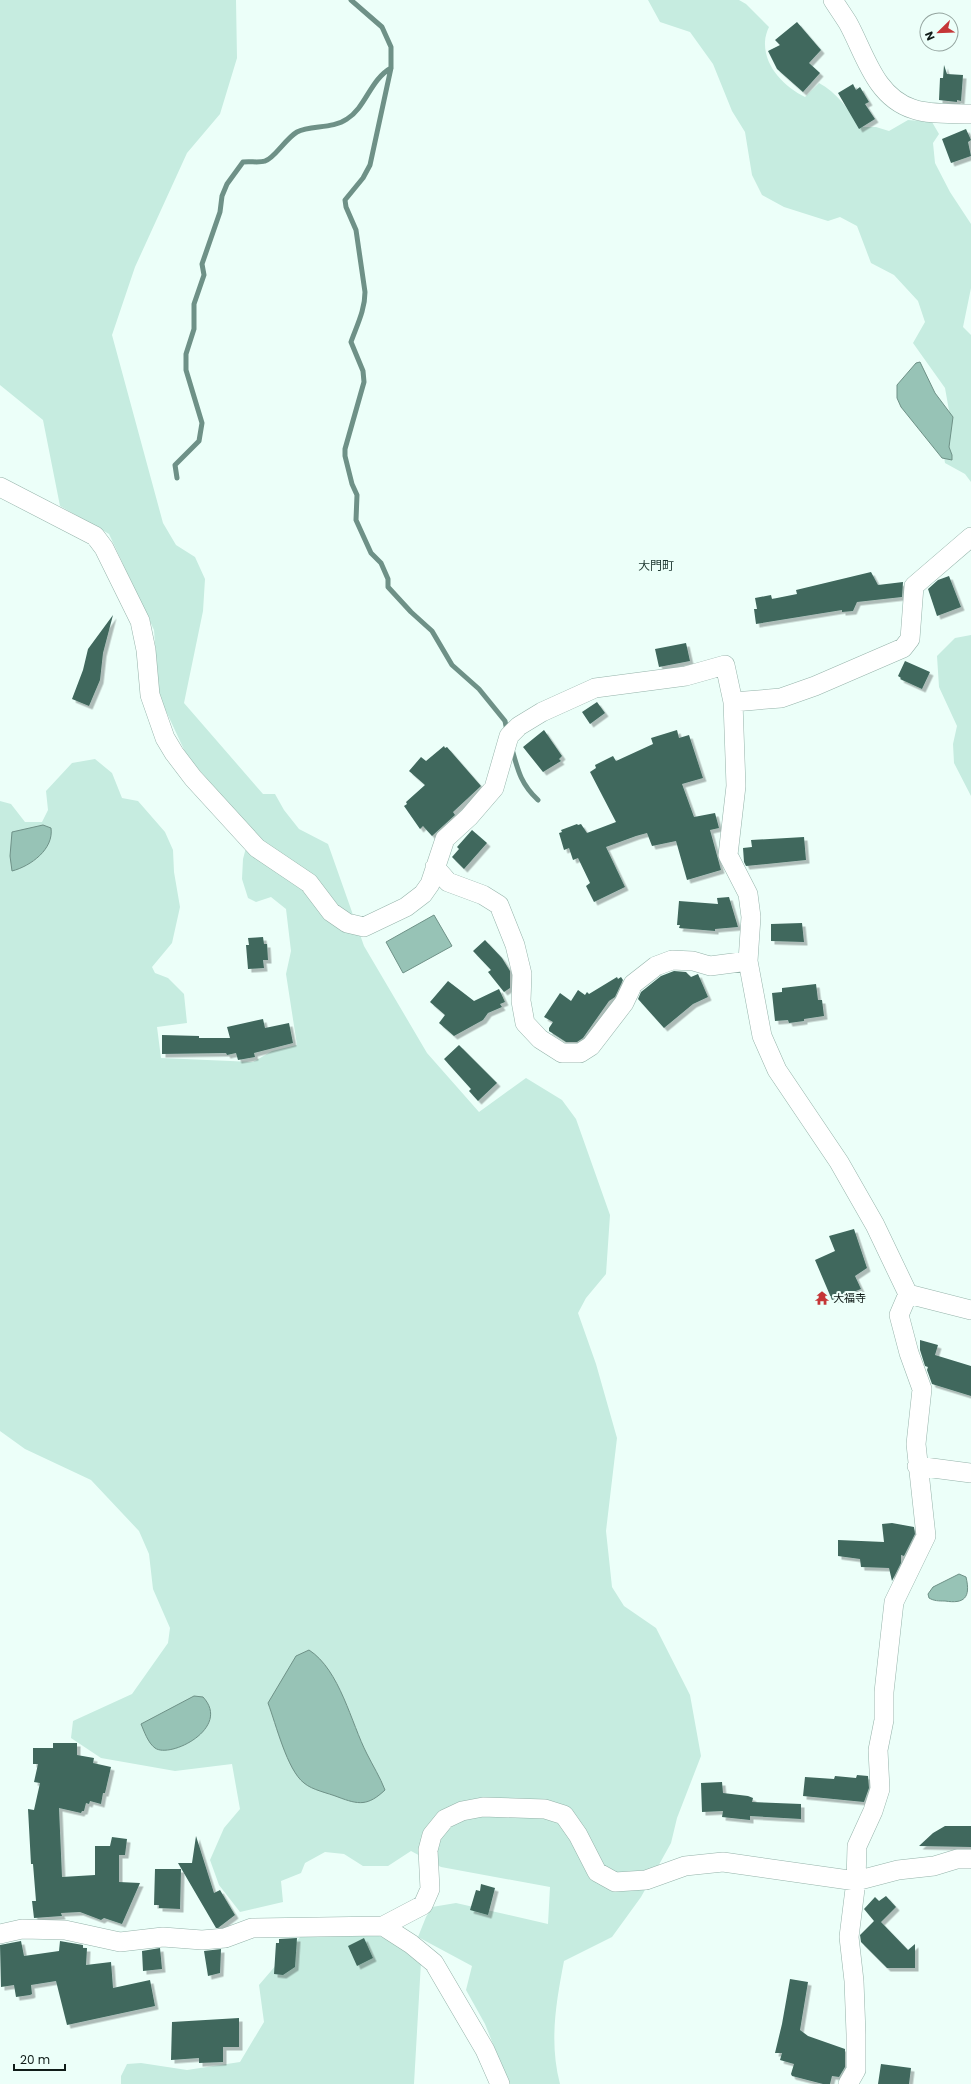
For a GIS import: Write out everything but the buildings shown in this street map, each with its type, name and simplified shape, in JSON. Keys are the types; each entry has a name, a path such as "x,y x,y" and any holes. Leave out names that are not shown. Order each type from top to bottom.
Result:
{"street":[{"path":"833,0 847,23 865,61 881,88 897,101 920,111 971,114"},
{"path":"0,487 95,536 115,568 140,621 146,650 150,695 165,738 193,778 257,848 309,883 332,912 347,923 364,927 406,907 423,894 430,884 445,839 469,817 494,788 509,736 519,726 542,712 595,688 686,676 725,666 733,702 736,786 728,855 748,894 751,917 748,961 762,1036 777,1070 847,1176 875,1225 908,1294 899,1314 909,1353 922,1389 916,1444 917,1466 926,1536 894,1602 884,1692 884,1720 878,1750 880,1789 873,1812 857,1846 856,1881 849,1937 854,1988 856,2070 848,2084"},
{"path":"733,702 781,698 815,686 903,648 910,639 914,586 971,537"},
{"path":"435,867 448,882 483,895 499,905 515,945 522,974 521,1001 525,1023 540,1039 562,1053 580,1053 591,1046 624,1003 633,984 656,966 672,960 692,961 710,966 748,961"},
{"path":"908,1294 971,1310"},
{"path":"917,1466 971,1473"},
{"path":"0,1934 22,1929 65,1930 120,1942 163,1937 202,1940 225,1938 252,1928 383,1926 423,1905 430,1889 428,1850 432,1835 445,1819 462,1811 483,1807 545,1809 564,1815 597,1872 615,1882 646,1880 685,1866 723,1862 856,1881 898,1870 934,1866 956,1859 971,1859"},
{"path":"383,1926 411,1944 434,1963 485,2050 500,2084"}],"shaded area":[{"path":"0,0 236,0 237,58 220,114 187,153 135,267 112,335 163,523 176,545 195,557 205,579 203,611 184,703 263,794 275,794 284,810 299,829 328,844 364,946 427,1053 479,1112 526,1078 562,1100 576,1119 610,1215 606,1274 586,1298 578,1313 596,1364 617,1438 606,1531 612,1587 624,1606 656,1628 690,1695 701,1756 677,1818 671,1843 641,1897 612,1937 564,1961 556,2007 554,2038 560,2084 509,2084 485,2024 466,1990 472,1966 418,1937 426,1917 432,1907 456,1903 548,1924 550,1887 441,1867 411,1851 388,1866 363,1866 344,1854 325,1852 305,1863 301,1873 281,1881 283,1902 240,1912 219,1885 210,1860 224,1828 240,1809 232,1764 175,1771 101,1758 71,1738 73,1721 132,1694 168,1643 170,1628 153,1589 149,1554 139,1531 91,1480 25,1449 0,1431 0,801 11,804 25,822 42,822 48,810 46,791 72,763 95,759 112,773 122,798 138,801 165,832 173,850 174,872 180,907 172,943 152,967 155,973 168,978 184,994 187,1023 157,1027 161,1058 253,1062 272,1051 297,1045 286,974 291,951 286,909 271,897 256,902 248,898 242,879 243,859 251,829 187,756 159,696 154,630 109,534 60,506 43,420 0,385"},
{"path":"648,0 739,0 746,4 769,27 765,42 768,60 772,68 783,82 797,93 805,97 819,83 831,91 842,102 859,127 876,127 889,131 908,120 932,122 939,134 933,143 935,163 950,192 971,224 971,288 963,327 971,335 971,482 965,474 945,463 939,426 950,416 945,388 913,343 925,322 918,301 894,275 871,263 857,226 840,217 828,221 784,207 762,195 752,175 745,132 732,111 713,64 690,32 660,22"},
{"path":"920,362 935,393 953,417 949,447 952,460 942,458 901,407 897,398 897,385 916,363"},
{"path":"971,635 971,796 954,763 953,744 957,726 939,687 937,656 955,638"},
{"path":"43,825 51,828 51,836 45,850 40,856 27,865 12,871 10,856 12,832"},
{"path":"434,915 452,946 403,973 386,942"},
{"path":"959,1574 966,1577 968,1590 967,1595 964,1598 952,1602 937,1601 929,1598 928,1594 933,1587"},
{"path":"309,1650 320,1659 329,1670 337,1684 361,1741 385,1790 373,1799 358,1803 352,1802 311,1788 298,1777 287,1758 268,1703 296,1656"},
{"path":"194,1696 203,1697 210,1709 210,1720 205,1730 196,1738 173,1749 163,1750 155,1748 148,1740 141,1724"},
{"path":"377,1935 409,1950 421,1962 414,2084 121,2084 121,2076 127,2064 141,2063 187,2070 240,2062 264,2022 259,1985 301,1936"}],"waterway":[{"path":"351,0 382,27 391,47 391,68 370,165 363,178 345,200 346,207 356,230 365,292 362,311 351,342 363,371 364,382 345,449 345,456 352,484 357,495 356,520 371,553 381,563 388,579 388,587 411,612 432,631 452,665 479,689 505,721 507,731"},
{"path":"177,478 175,465 199,441 202,423 186,370 186,354 194,329 194,304 204,275 202,264 220,212 222,196 227,184 243,162 260,162 269,159 297,132 308,128 328,126 347,119 359,108 378,79 391,68"},
{"path":"512,749 516,764 524,783 538,800"}],"place":[{"name":"大福寺","path":"822,1298"}],"district":[{"name":"大門町","path":"656,566"}]}
